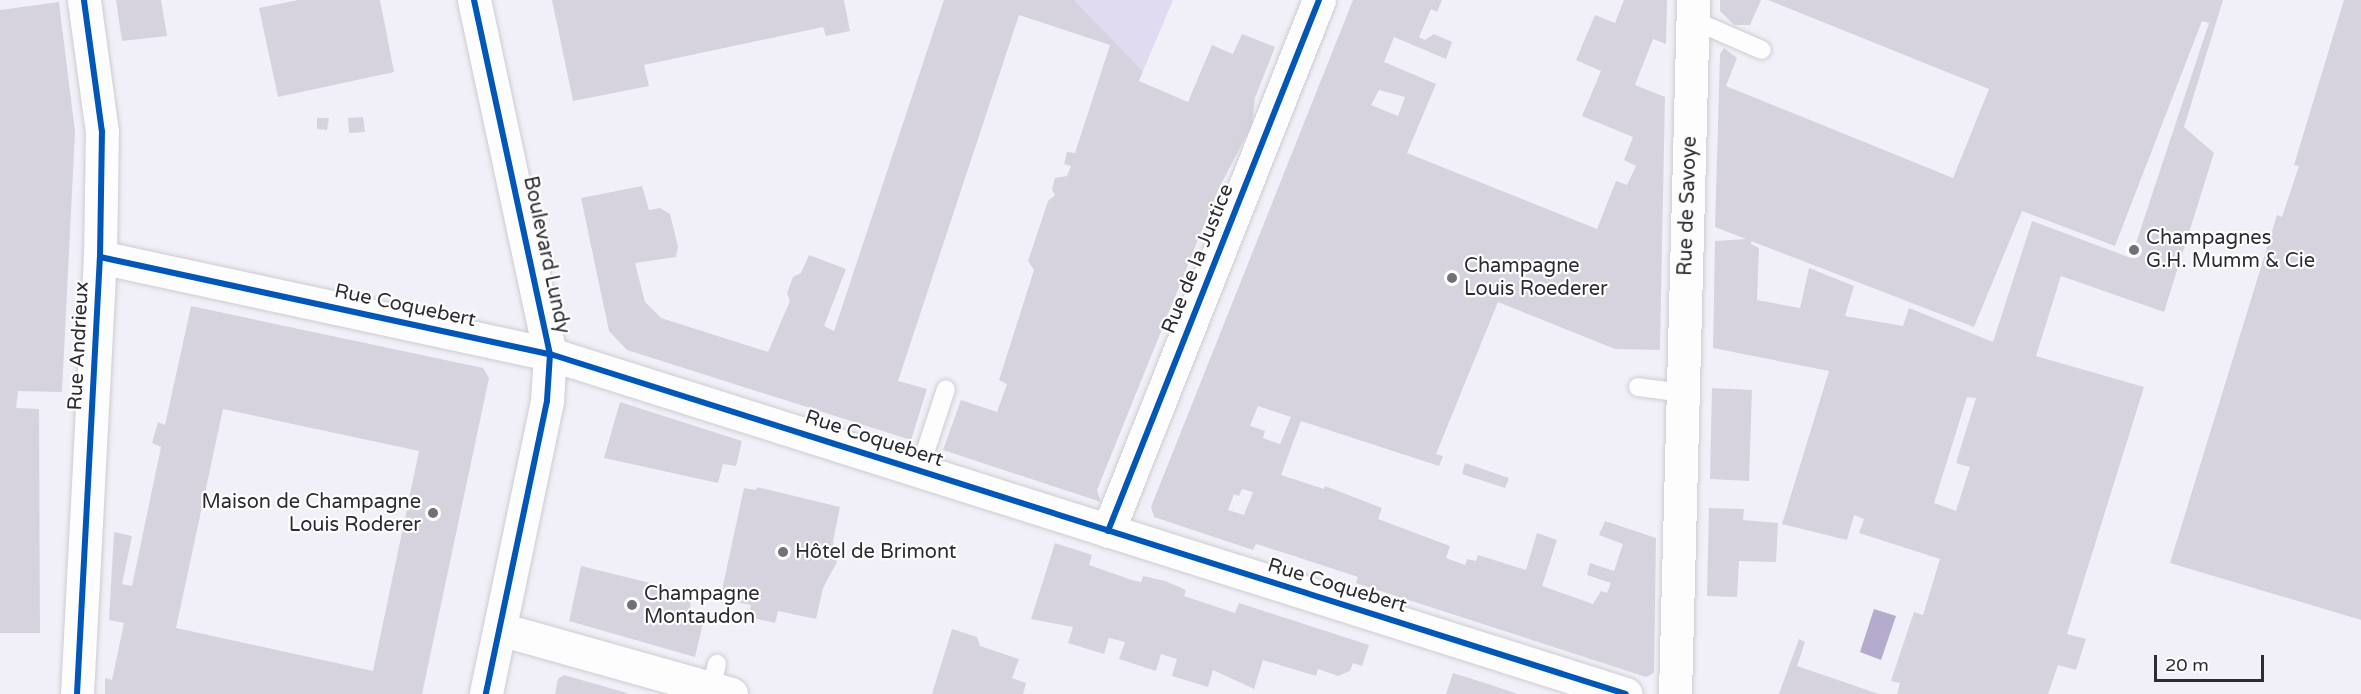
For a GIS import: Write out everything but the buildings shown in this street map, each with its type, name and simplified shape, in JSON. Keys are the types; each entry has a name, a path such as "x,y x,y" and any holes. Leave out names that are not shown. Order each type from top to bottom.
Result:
{"street":[{"name":"Rue Andrieux","path":"77,694 100,257 102,132 84,0"},
{"name":"Boulevard Lundy","path":"474,0 550,354 547,401 486,694"},
{"name":"Rue de la Justice","path":"1108,531 1319,0"},
{"name":"Rue de Savoye","path":"1675,694 1693,10"},
{"name":"Rue Coquebert","path":"100,257 550,354 1626,694"},
{"path":"500,629 720,682"}],"lane":[{"name":"Rue de Savoye","path":"1693,10 1762,50"},
{"path":"1638,387 1683,393"},
{"name":"Rue Coquebert","path":"919,471 946,389"}],"shaded area":[{"path":"1074,0 1173,0 1143,71"},
{"path":"1874,609 1896,616 1881,660 1860,652"}],"cycle path":[{"path":"77,694 100,257 102,132 84,0"},
{"path":"474,0 550,354 547,401 486,694"},
{"path":"1108,531 1319,0"},
{"path":"100,257 550,354 1626,694"}],"place":[{"name":"Champagnes G.H. Mumm & Cie","path":"2134,250"},
{"name":"Champagne Louis Roederer","path":"1452,278"},
{"name":"Maison de Champagne Louis Roderer","path":"433,513"},
{"name":"Hôtel de Brimont","path":"783,552"},
{"name":"Champagne Montaudon","path":"632,605"}]}
